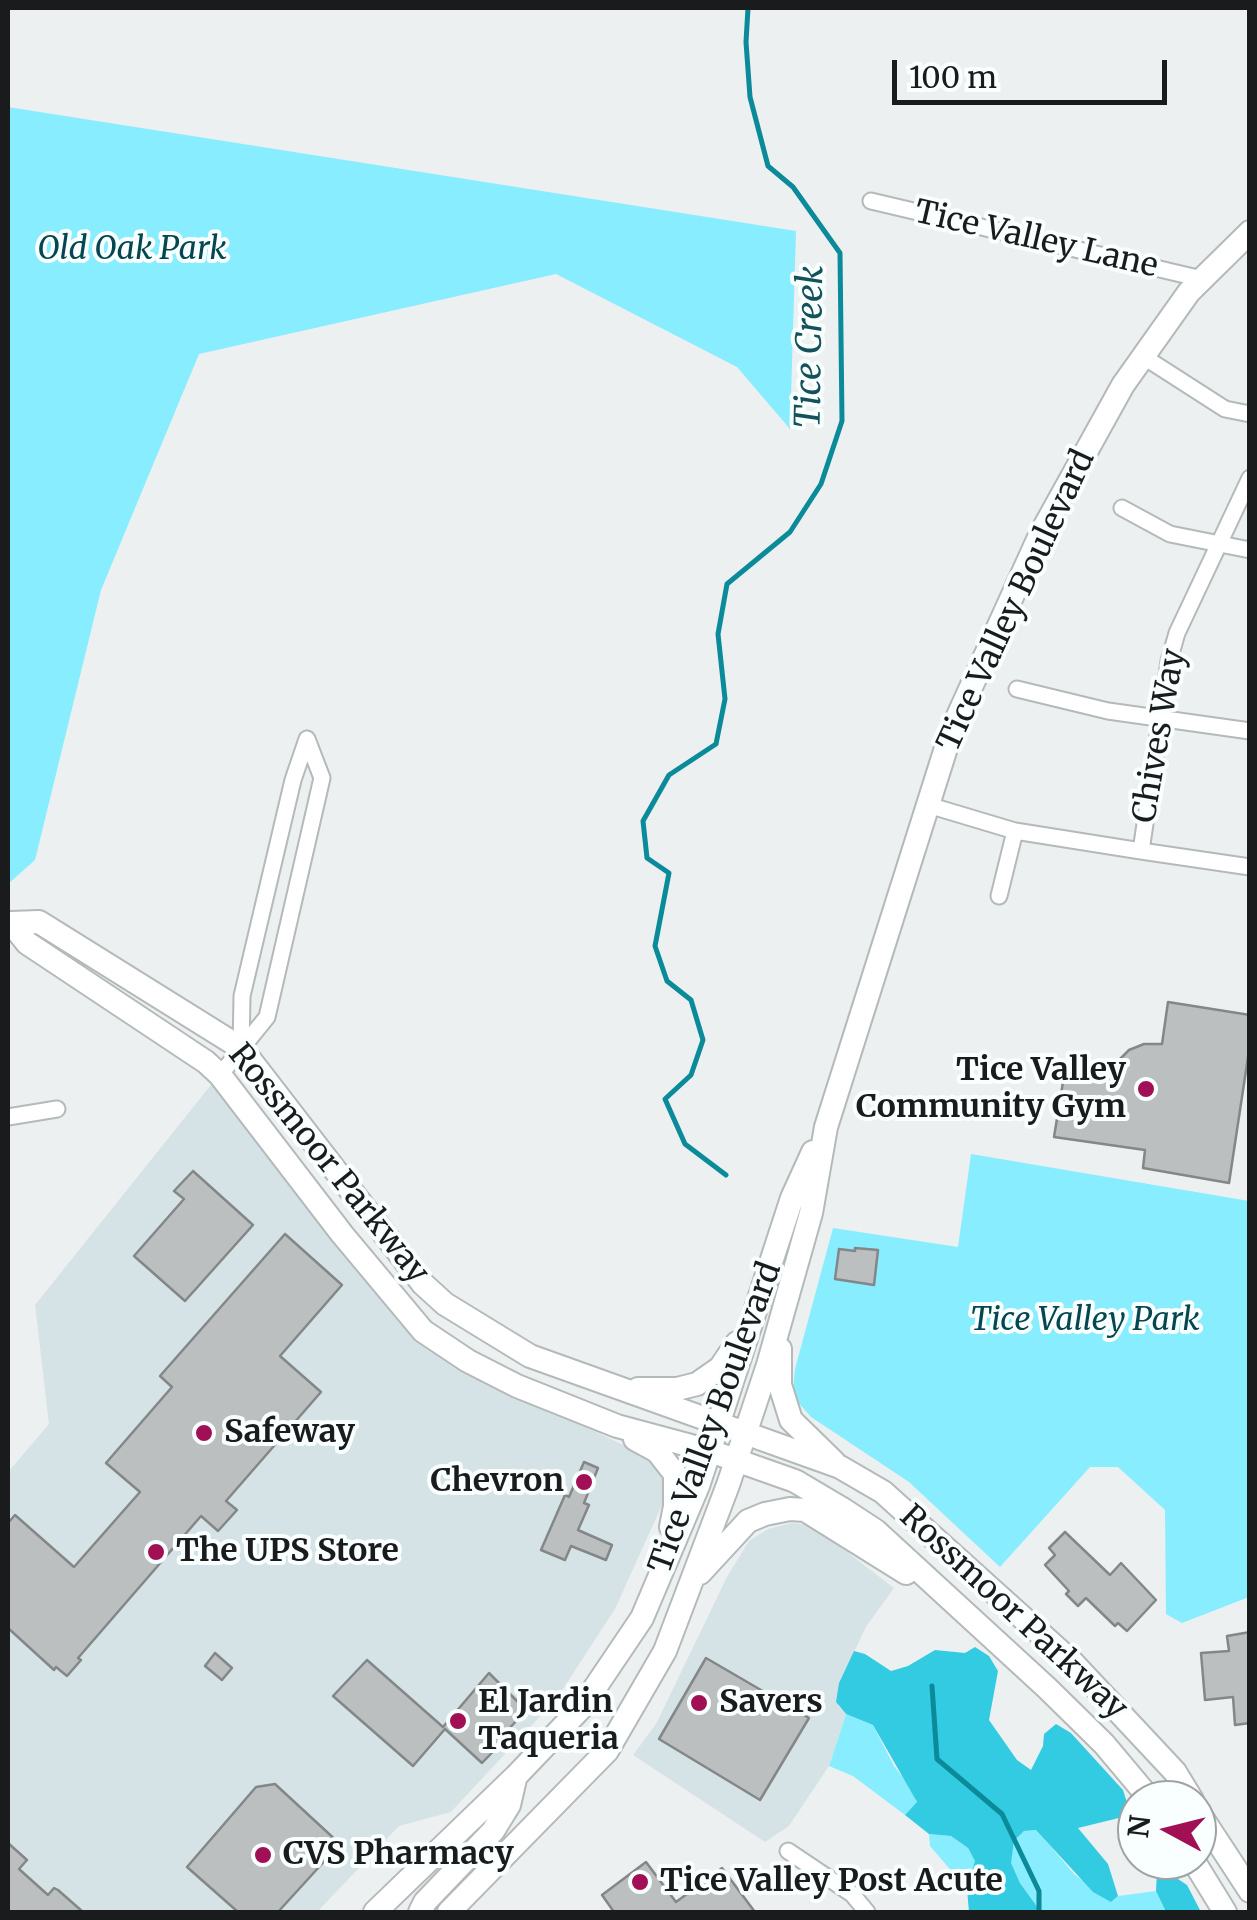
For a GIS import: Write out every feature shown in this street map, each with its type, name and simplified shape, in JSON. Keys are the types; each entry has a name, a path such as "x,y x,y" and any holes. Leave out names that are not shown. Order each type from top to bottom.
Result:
{"street":[{"name":"Tice Valley Lane","path":"871,201 1202,279"},
{"name":"Tice Valley Boulevard","path":"376,1912 582,1706 642,1618 710,1451 792,1198 826,1126 952,729 1040,533 1123,385 1180,303 1250,232"},
{"path":"1144,356 1225,409 1250,414"},
{"name":"Chives Way","path":"928,805 1016,831 1141,851 1169,661 1177,634 1250,478"},
{"path":"1122,508 1170,534 1250,550"},
{"path":"1016,689 1108,711 1250,731"},
{"path":"220,1075 267,1016 322,778 307,739 242,996 241,1048"},
{"path":"1000,896 1016,831"},
{"path":"1141,851 1250,867"},
{"name":"Rossmoor Parkway","path":"9,923 39,922 241,1048 388,1240 445,1304 530,1356 840,1467 882,1492 1072,1663 1180,1780"},
{"name":"Rossmoor Parkway","path":"9,923 27,943 220,1075 342,1234 423,1330 468,1361 517,1386 617,1426 710,1451 795,1480 844,1510 876,1531 963,1611 1104,1744 1134,1780"},
{"path":"8,1117 57,1109"},
{"name":"Tice Valley Boulevard","path":"449,1912 607,1751 664,1651 745,1434 780,1323 811,1213 826,1126"},
{"path":"621,1390 678,1389 710,1376 730,1355 756,1310"},
{"path":"780,1323 780,1385 784,1404 792,1420 840,1467"},
{"path":"617,1426 656,1451 675,1474 675,1506 662,1570"},
{"path":"691,1583 748,1522 778,1511 805,1510 963,1611"},
{"path":"420,1912 493,1831 509,1805 516,1776"},
{"path":"1217,1841 1250,1892"},
{"path":"788,1851 852,1894 867,1912"},
{"path":"1205,1880 1225,1912"}],"shaded area":[{"path":"226,1066 416,1331 552,1411 659,1462 667,1494 615,1609 557,1698 451,1812 399,1826 317,1912 8,1912 8,1472 49,1424 35,1305"},
{"path":"792,1523 812,1525 894,1588 866,1627 839,1683 838,1706 846,1714 829,1766 789,1826 765,1842 633,1755 656,1724 727,1577 749,1541 768,1529"},
{"path":"975,1647 989,1656 998,1671 989,1720 1017,1760 1031,1770 1043,1746 1044,1734 1056,1724 1071,1733 1117,1783 1117,1818 1078,1828 1108,1864 1118,1896 1111,1902 1093,1892 1036,1830 1024,1831 1014,1841 1011,1863 1041,1912 969,1912 967,1889 975,1861 968,1848 951,1836 929,1834 905,1815 917,1802 873,1725 846,1714 836,1702 839,1683 854,1651 891,1671 935,1650 965,1653"},
{"path":"1157,1880 1180,1880 1187,1885 1201,1912 1166,1912 1156,1891"}],"green space":[{"name":"Old Oak Park","path":"8,107 796,231 790,429 737,367 556,274 199,354 101,590 35,860 8,884"},
{"name":"Tice Valley Park","path":"971,1154 1249,1201 1249,1597 1182,1623 1166,1614 1165,1510 1118,1467 1090,1467 1000,1567 909,1482 811,1417 795,1399 795,1369 833,1228 958,1247"},
{"path":"846,1714 873,1725 894,1766 909,1785 917,1803 905,1815 853,1776 829,1766"},
{"path":"1037,1830 1074,1874 1111,1902 1118,1896 1156,1891 1166,1912 1041,1912 1010,1863 1014,1842 1024,1831"},
{"path":"929,1834 951,1836 968,1848 975,1860 975,1870 967,1889 930,1846"}],"building":[{"name":"Tice Valley Community Gym","path":"1168,1002 1250,1015 1250,1044 1229,1183 1143,1168 1145,1150 1054,1137 1063,1082 1110,1077 1129,1050 1144,1044 1162,1044"},
{"path":"193,1171 253,1225 185,1301 134,1256 184,1199 174,1191"},
{"path":"285,1234 342,1285 280,1356 321,1392 226,1501 237,1510 218,1531 201,1516 78,1658 81,1660 67,1676 56,1667 54,1670 8,1628 8,1523 15,1515 74,1567 140,1492 106,1463 172,1387 160,1376"},
{"path":"839,1249 878,1250 874,1285 835,1279"},
{"path":"584,1462 598,1468 578,1530 612,1545 606,1560 571,1546 565,1560 541,1550"},
{"path":"1065,1532 1110,1575 1121,1563 1156,1600 1127,1631 1118,1623 1115,1626 1086,1598 1078,1606 1045,1565 1055,1555 1049,1548"},
{"path":"1250,1632 1250,1723 1235,1725 1233,1697 1205,1700 1201,1653 1229,1651 1227,1636"},
{"path":"215,1653 232,1668 222,1680 205,1666"},
{"path":"706,1658 809,1718 760,1800 659,1739"},
{"path":"367,1660 443,1727 489,1673 526,1710 508,1730 511,1733 482,1763 445,1729 413,1766 333,1696"},
{"name":"CVS Pharmacy","path":"275,1784 340,1844 278,1912 238,1912 187,1867 256,1787"},
{"path":"8,1843 27,1860 19,1869 48,1895 54,1888 83,1912 8,1912"},
{"name":"Tice Valley Post Acute","path":"646,1862 676,1902 722,1868 755,1912 614,1912 602,1895"}],"waterway":[{"name":"Tice Creek","path":"726,1175 685,1144 665,1099 691,1075 703,1040 691,1000 667,981 655,946 669,873 647,858 643,821 669,775 716,744 725,699 718,634 727,584 790,532 821,484 842,421 840,253 793,187 768,166 750,97 748,8"},
{"name":"Tice Creek","path":"932,1686 937,1759 1002,1814 1039,1891 1039,1912"}],"place":[{"name":"Tice Valley Community Gym","path":"1146,1089"},
{"name":"Safeway","path":"204,1433"},
{"name":"Chevron","path":"584,1482"},
{"name":"The UPS Store","path":"156,1552"},
{"name":"Savers","path":"699,1703"},
{"name":"El Jardin Taqueria","path":"458,1721"},
{"name":"CVS Pharmacy","path":"263,1855"},
{"name":"Tice Valley Post Acute","path":"640,1882"}]}
